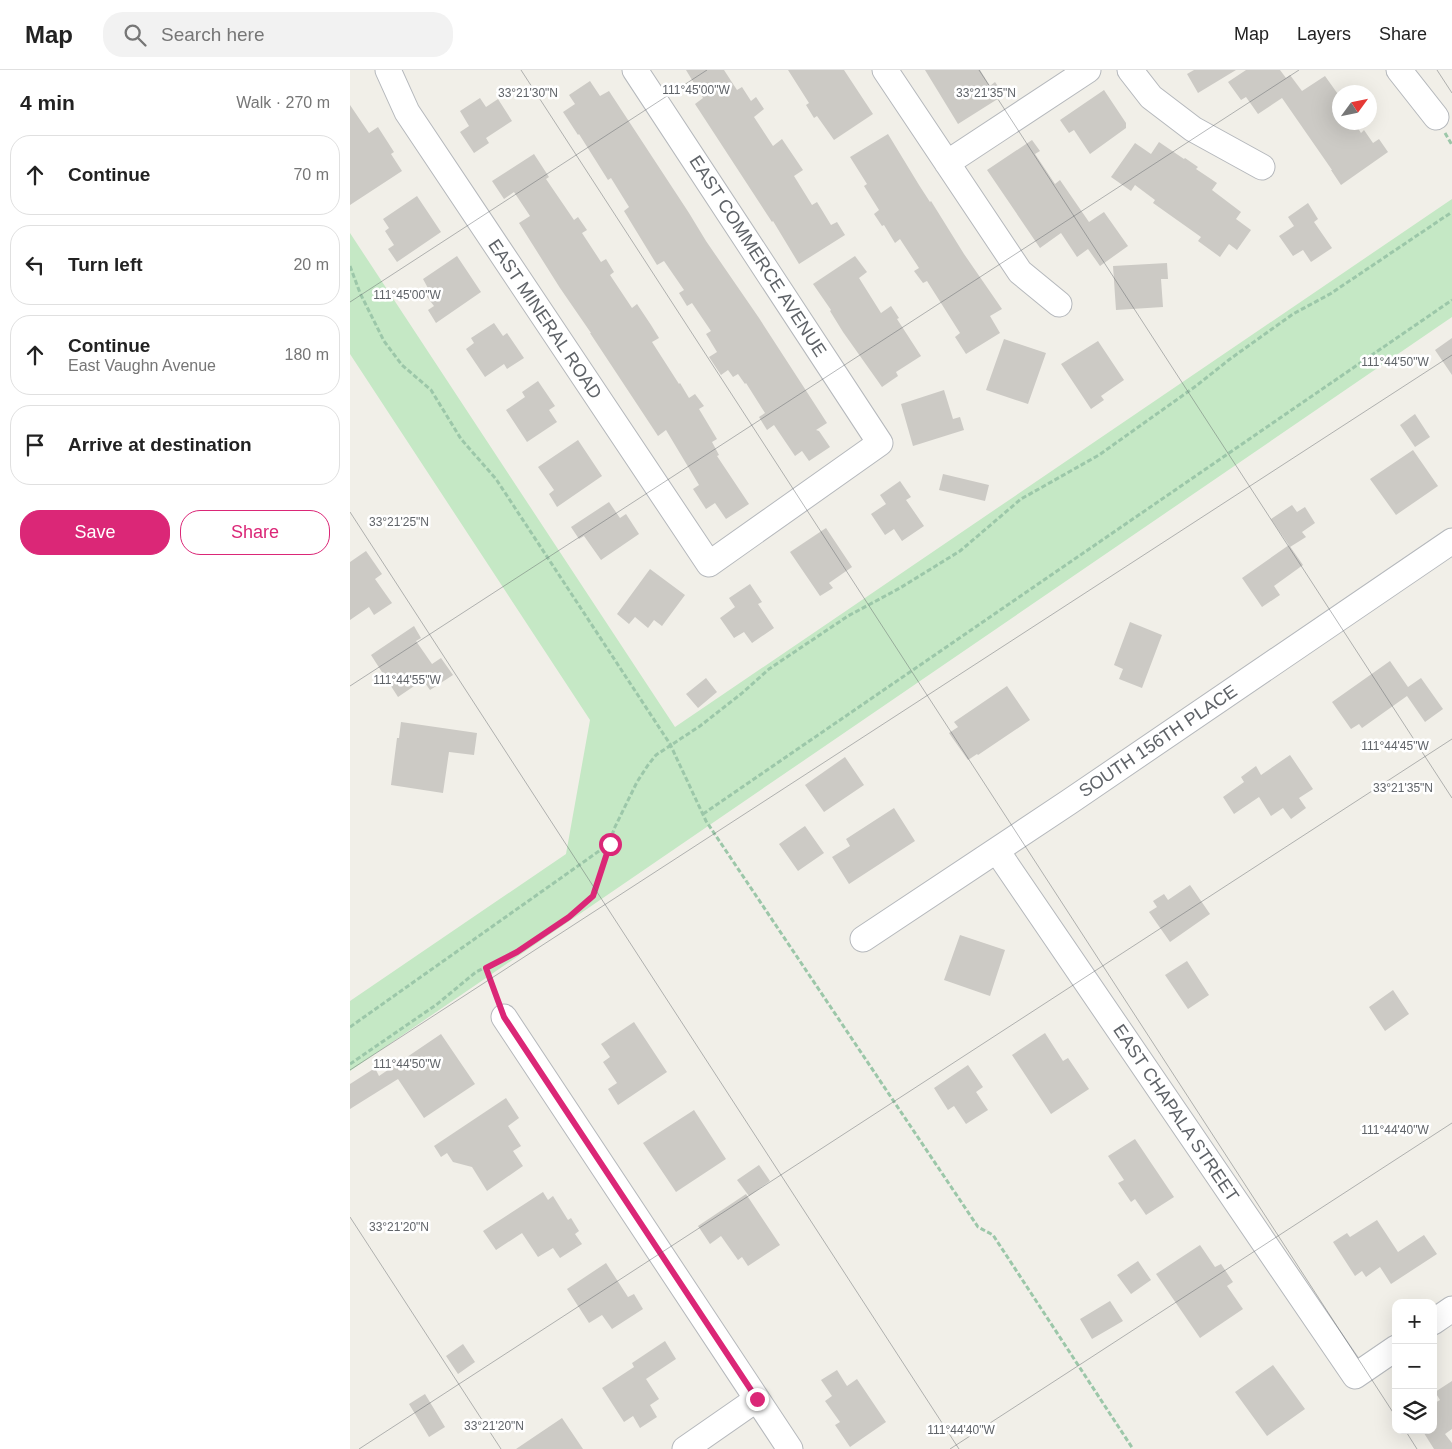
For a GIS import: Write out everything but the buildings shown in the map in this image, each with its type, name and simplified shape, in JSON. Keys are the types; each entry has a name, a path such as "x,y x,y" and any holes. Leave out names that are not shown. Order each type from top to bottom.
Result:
{"street":[{"name":"EAST MINERAL ROAD","path":"388,70 407,112 709,564 880,443"},
{"name":"EAST COMMERCE AVENUE","path":"635,70 880,443"},
{"path":"886,70 1020,272 1059,304"},
{"path":"947,163 1088,70"},
{"path":"1130,70 1151,98 1193,129 1262,167"},
{"path":"1399,70 1436,117"},
{"name":"SOUTH 156TH PLACE","path":"863,939 997,851 1452,541"},
{"name":"EAST CHAPALA STREET","path":"997,851 1355,1376 1392,1351"},
{"path":"504,1017 790,1449"},
{"path":"1437,1319 1452,1309"},
{"path":"685,1449 757,1399"}],"path":[{"path":"350,1064 436,1005 476,972 517,952 569,917 593,896 614,829 637,782 648,764 670,744 700,726 777,664 848,616 900,588 960,551 1022,499 1099,455 1293,314 1330,294 1452,212"},
{"path":"350,266 360,293 384,341 402,365 431,390 461,439 496,479 670,744 706,822 978,1227 993,1235 1133,1449"},
{"path":"703,814 1452,300"},
{"path":"350,1027 610,844"},
{"path":"486,968 504,1017"}],"green space":[{"path":"1452,199 1452,317 350,1071 350,1001 566,854 590,720 350,354 350,233 675,727"}],"route":[{"path":"610,844 593,896 569,917 517,952 486,968 504,1017 757,1399"}]}
